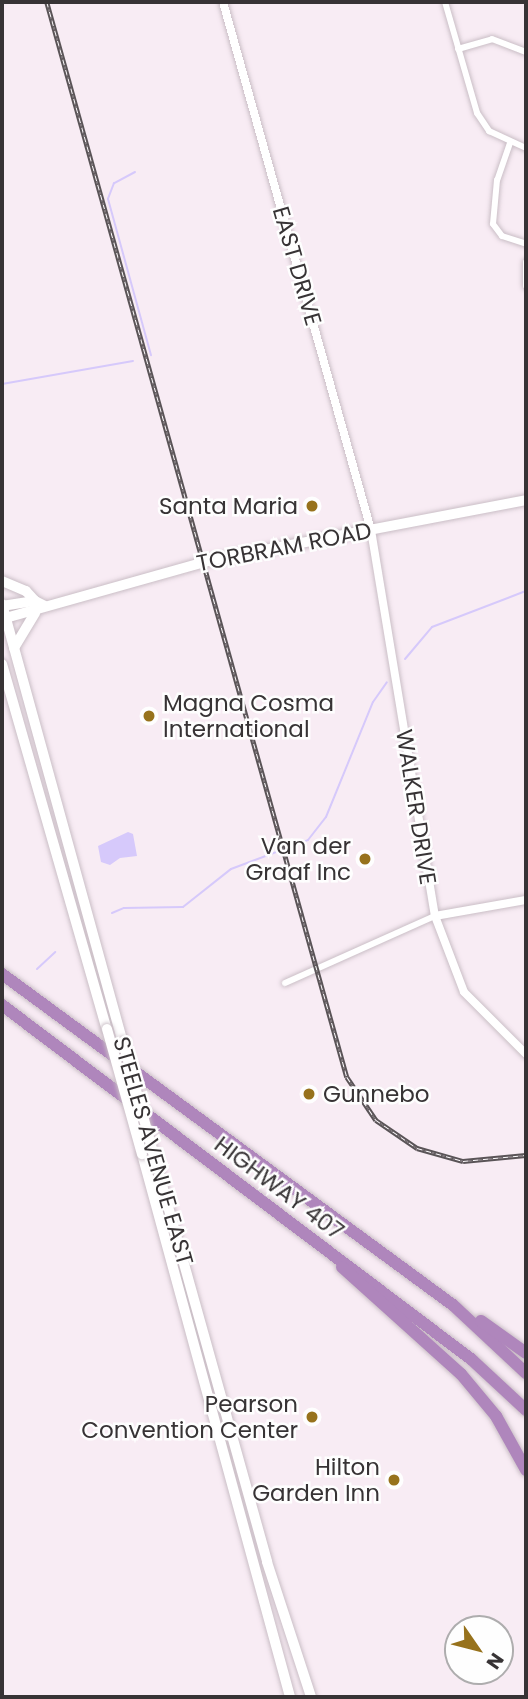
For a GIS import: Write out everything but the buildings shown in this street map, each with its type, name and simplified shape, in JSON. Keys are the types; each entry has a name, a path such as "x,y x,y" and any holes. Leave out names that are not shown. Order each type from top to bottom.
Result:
{"highway":[{"name":"HIGHWAY 407","path":"2,974 453,1306 526,1373"},
{"name":"HIGHWAY 407","path":"2,1005 471,1359 526,1410"},
{"path":"331,1254 355,1282 461,1374 496,1416 526,1470"},
{"path":"453,1306 526,1353"}],"main road":[{"name":"TORBRAM ROAD","path":"2,605 40,603 212,559 526,500"},
{"path":"2,581 26,591 40,603"},
{"name":"TORBRAM ROAD","path":"4,618 34,613 40,603"},
{"name":"STEELES AVENUE EAST","path":"2,605 267,1562 311,1697"},
{"path":"13,648 34,613"},
{"name":"STEELES AVENUE EAST","path":"2,664 142,1154 290,1697"}],"street":[{"name":"EAST DRIVE","path":"223,2 371,530"},
{"path":"445,2 477,113 489,131 510,143 526,148"},
{"path":"458,49 492,39 526,52"},
{"path":"510,143 497,180 493,224 502,236 526,244"},
{"path":"526,262 526,286"},
{"name":"WALKER DRIVE","path":"371,530 435,916 464,992 526,1054"},
{"path":"285,983 435,916 526,900"}],"shaded area":[{"path":"128,832 133,834 137,856 120,858 110,865 101,862 98,846"}],"waterway":[{"path":"135,172 114,183 108,199 151,355"},
{"path":"2,384 133,361"},
{"path":"405,659 432,627 526,591"},
{"path":"112,913 124,908 183,907 231,869 308,840 326,817 373,702 387,682"},
{"path":"37,969 55,952"}],"railway":[{"path":"47,2 347,1077 376,1120 417,1148 463,1161 526,1155"}],"place":[{"name":"Santa Maria","path":"312,506"},
{"name":"Magna Cosma International","path":"149,716"},
{"name":"Van der Graaf Inc","path":"365,859"},
{"name":"Gunnebo","path":"309,1094"},
{"name":"Pearson Convention Center","path":"312,1417"},
{"name":"Hilton Garden Inn","path":"394,1480"}]}
